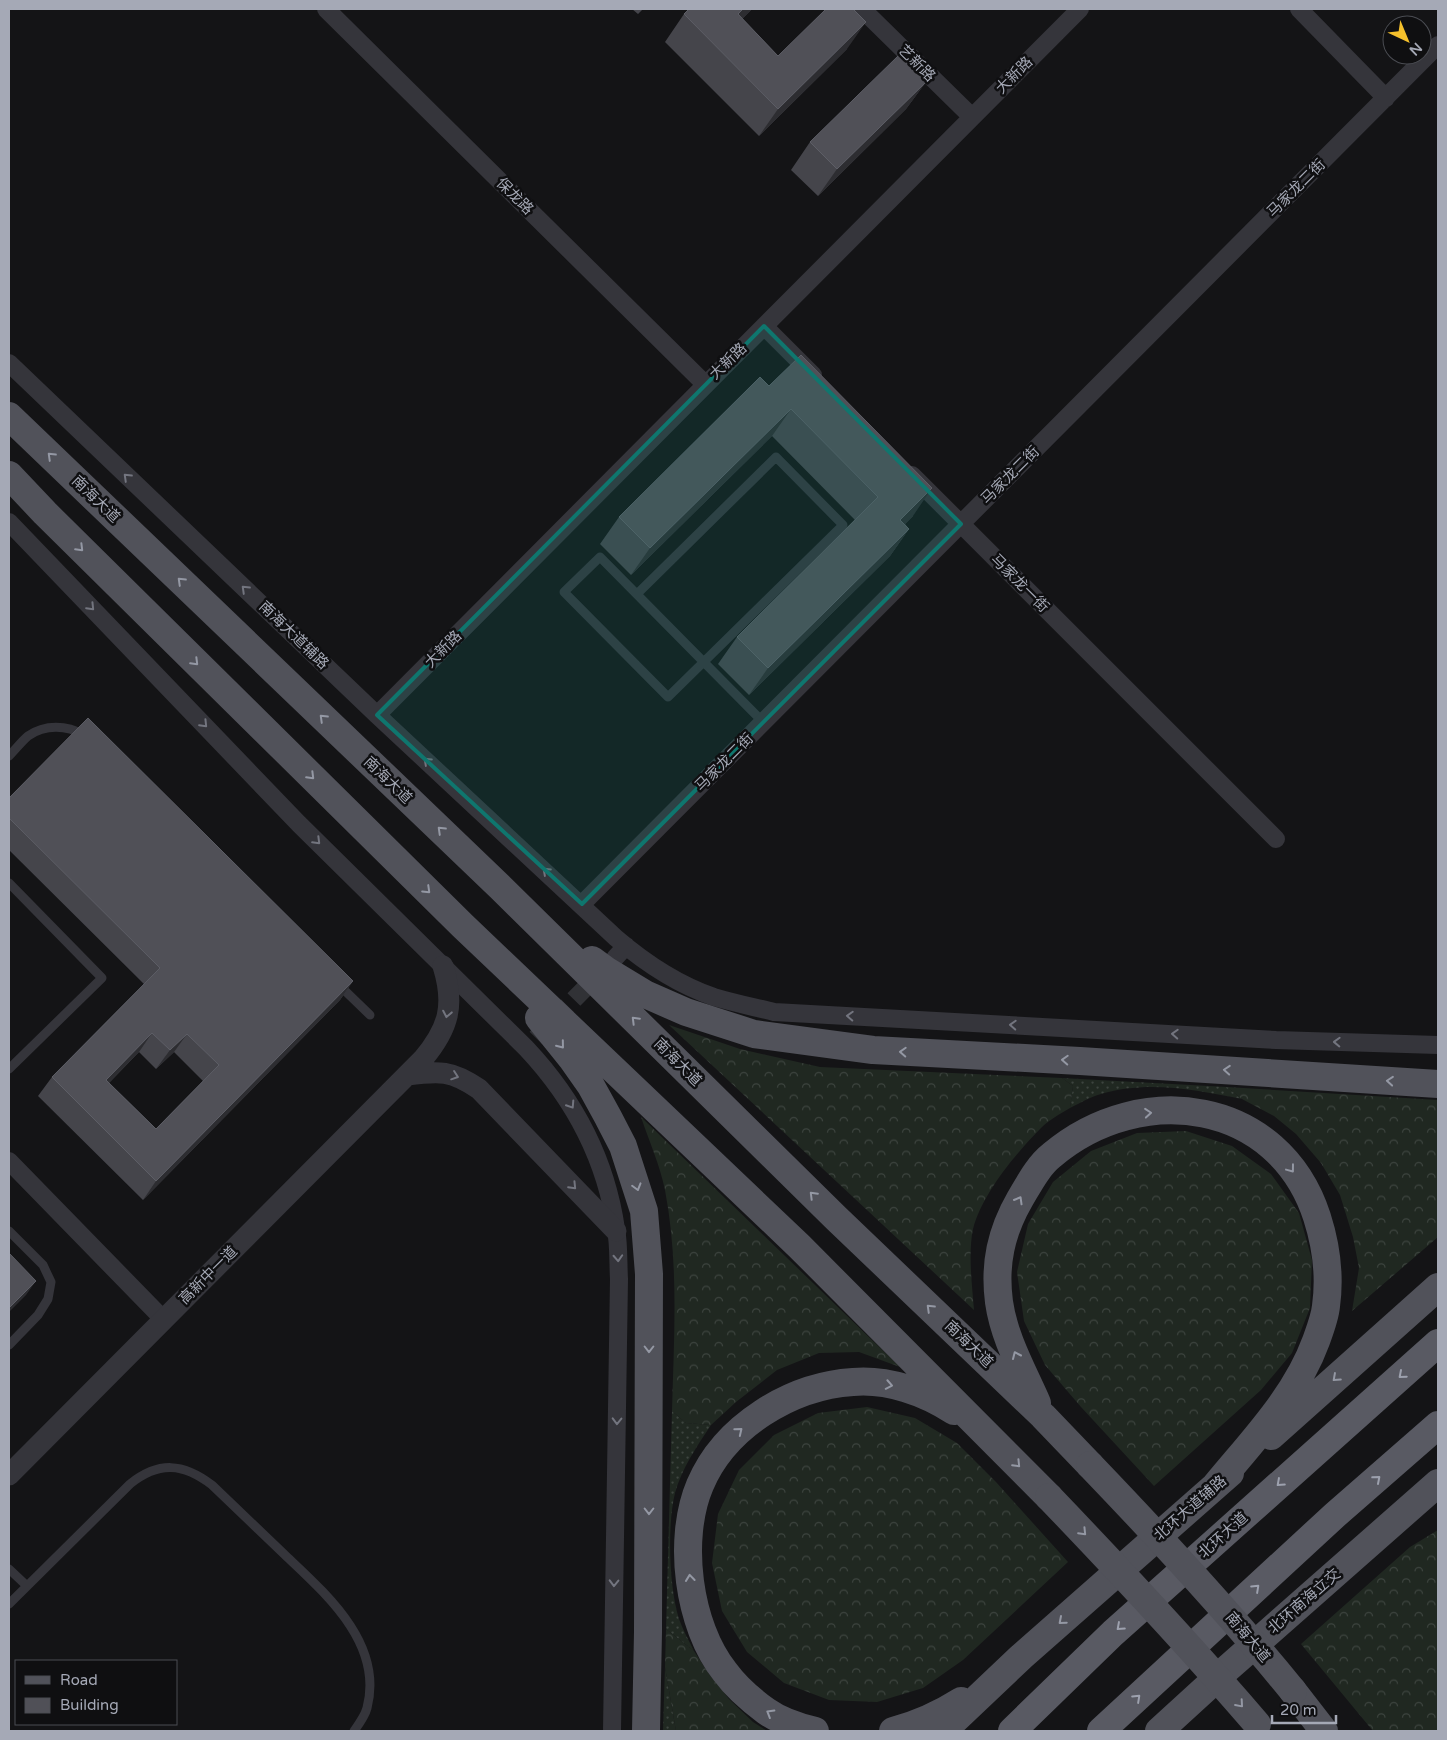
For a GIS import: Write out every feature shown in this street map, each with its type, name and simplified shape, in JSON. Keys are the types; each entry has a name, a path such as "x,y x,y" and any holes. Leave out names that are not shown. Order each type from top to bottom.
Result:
{"highway":[{"name":"北环大道","path":"1012,1731 1113,1633 1438,1343"},
{"path":"1101,1731 1335,1515 1438,1426"}],"main road":[{"name":"南海大道","path":"9,416 501,888 836,1218 1043,1416 1178,1557 1244,1632 1324,1731"},
{"path":"9,476 464,926 799,1246 985,1431 1135,1587 1260,1727"},
{"path":"501,888 607,972 645,994 694,1015 754,1034 873,1050 1438,1084"},
{"path":"464,926 572,1059 591,1086 623,1146 644,1211 649,1274 646,1731"},
{"path":"1043,1416 1008,1338 999,1303 997,1269 1001,1241 1012,1212 1030,1181 1050,1156 1077,1136 1109,1122 1139,1113 1176,1110 1209,1114 1241,1125 1268,1144 1292,1168 1311,1200 1323,1238 1327,1273 1326,1307 1316,1341 1301,1375 1272,1416 1216,1484"},
{"name":"北环大道辅路","path":"943,1731 1021,1657 1438,1287"},
{"path":"815,1731 794,1725 768,1712 744,1693 724,1671 708,1645 689,1583 687,1547 691,1515 700,1485 714,1459 734,1435 762,1413 792,1397 824,1386 854,1382 882,1383 906,1388 949,1408 985,1431"},
{"path":"1361,1551 1438,1483"},
{"path":"1361,1551 1426,1513 1438,1509"},
{"name":"北环南海立交","path":"1159,1731 1361,1551"},
{"path":"893,1731 916,1725 942,1713 977,1691 1021,1657"}],"street":[{"name":"保龙路","path":"326,9 705,384"},
{"name":"艺新路","path":"862,9 972,117"},
{"name":"大新路","path":"377,715 1080,9"},
{"path":"1299,9 1386,98"},
{"name":"马家龙二街","path":"582,904 1438,45"},
{"path":"764,326 827,390"},
{"name":"南海大道辅路","path":"9,363 377,715 582,904 620,952 680,982 704,993 741,1005 774,1012 1266,1039 1438,1045"},
{"name":"马家龙一街","path":"898,460 1276,839"},
{"path":"9,522 299,824 480,1004 531,1043 544,1067 576,1113 587,1134 602,1172 616,1231 619,1279 612,1731"},
{"name":"高新中一道","path":"9,1475 434,1046 443,1031 448,1017 450,1000 448,984 442,966"},
{"path":"407,1075 434,1071 452,1074 466,1080 479,1089 616,1231"},
{"path":"9,1160 164,1320"}],"lane":[{"path":"637,594 776,457 783,464 843,525 704,662 668,697 564,592 600,557 637,594 704,662 763,722"},
{"path":"9,756 29,736 44,728 58,727 75,730 88,738"},
{"path":"9,883 102,978 9,1069"},
{"path":"335,980 370,1015"},
{"path":"9,1231 43,1266 51,1282 48,1299 38,1315 9,1345"},
{"path":"9,1604 142,1474 171,1467 199,1475 212,1485 294,1564 338,1608 349,1622 364,1653 369,1673 367,1709 354,1731"},
{"path":"9,1569 26,1586"}],"highlighted area":[{"path":"764,326 961,524 582,904 377,715"}],"green space":[{"path":"669,1025 740,1049 820,1067 1062,1078 1073,1086 1070,1108 1044,1125 1021,1149 992,1188 977,1216 973,1229 971,1248 974,1310"},
{"path":"1062,1078 1227,1087 1242,1099 1207,1092 1154,1087 1119,1090 1101,1094 1070,1108 1073,1086"},
{"path":"1227,1087 1438,1100 1438,1237 1352,1311 1359,1268 1353,1237 1340,1195 1321,1163 1296,1134 1274,1116 1242,1099"},
{"path":"641,1117 900,1367 859,1352 819,1353 777,1370 736,1402 711,1425 686,1423 672,1411 674,1272 672,1245 665,1190"},
{"path":"1186,1131 1232,1146 1271,1174 1299,1213 1312,1260 1310,1308 1292,1353 1261,1390 1154,1486 1045,1365 1024,1321 1017,1272 1028,1224 1053,1182 1091,1151 1137,1133"},
{"path":"867,1407 915,1418 957,1443 996,1482 1068,1562 963,1660 923,1688 877,1702 829,1700 784,1683 747,1652 722,1611 712,1563 718,1514 739,1470 774,1435 818,1413"},
{"path":"672,1411 686,1423 711,1425 686,1466 675,1493 672,1507 670,1556 673,1590 679,1619 694,1651 666,1629"},
{"path":"1438,1530 1438,1731 1373,1731 1301,1644 1410,1547"},
{"path":"666,1629 694,1651 729,1699 753,1722 767,1731 676,1731 665,1667"},
{"path":"665,1667 676,1731 663,1731"}],"building":[{"path":"689,9 743,9 738,14 778,56 826,9 853,9 866,22 778,109 684,14"},
{"path":"899,55 926,82 837,169 810,142"},
{"path":"801,355 932,488 900,520 909,529 768,668 737,637 878,497 791,409 650,548 619,517 760,377 769,386"},
{"path":"88,718 353,981 156,1181 52,1077 160,968 9,818 9,798","holes":["152,1033 170,1050 187,1034 219,1065 156,1129 106,1080"]},
{"path":"9,1253 36,1281 9,1308"}],"tunnel":[{"path":"536,1038 600,973"}]}
